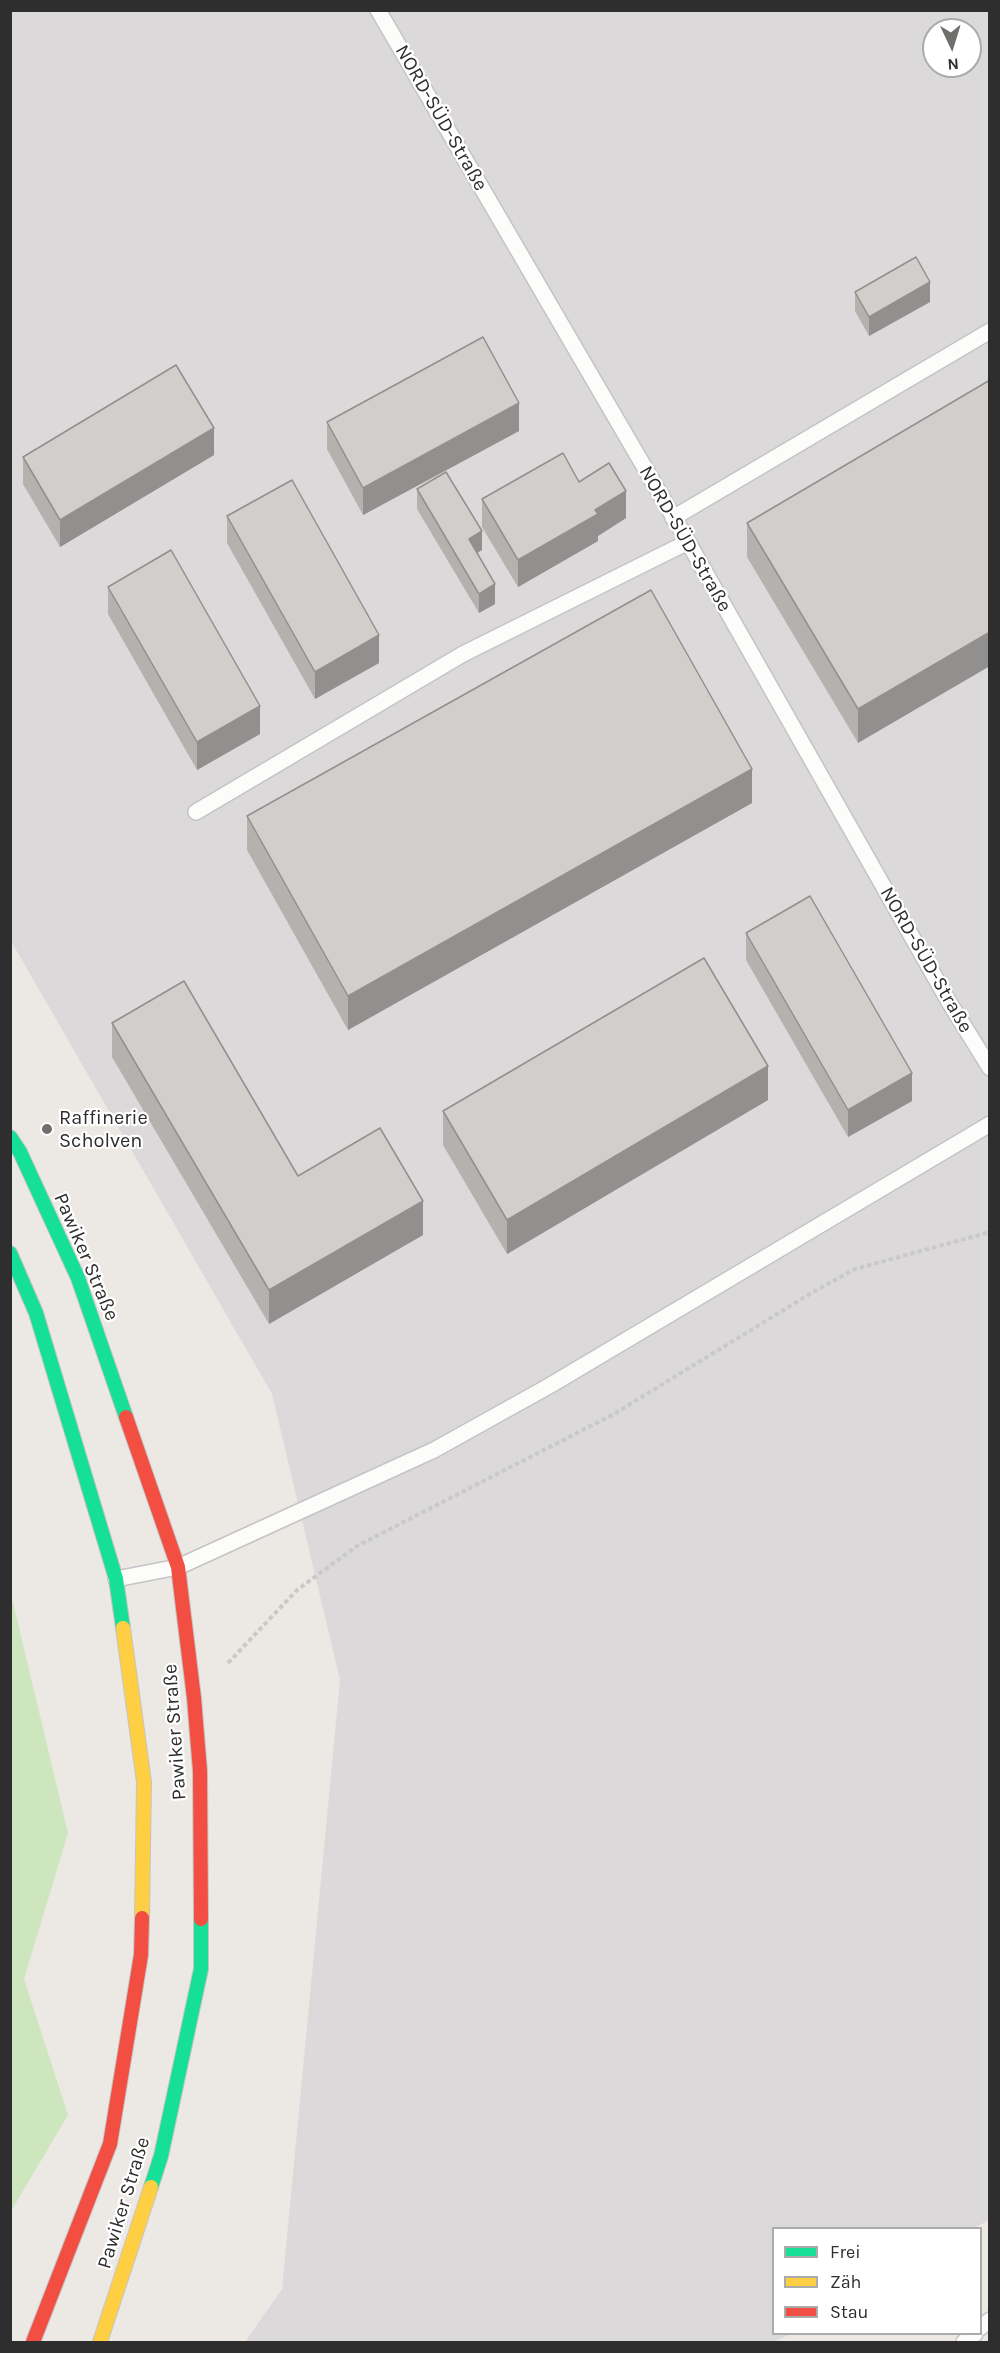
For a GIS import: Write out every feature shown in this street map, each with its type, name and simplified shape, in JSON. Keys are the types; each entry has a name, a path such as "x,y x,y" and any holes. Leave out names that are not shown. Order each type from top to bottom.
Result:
{"street":[{"name":"Pawiker Straße","path":"10,1137 20,1152 78,1278 178,1567 194,1698 200,1771 201,1969 161,2156 100,2343"},
{"name":"Pawiker Straße","path":"10,1253 36,1313 116,1579 144,1782 141,1955 110,2144 33,2343"}],"lane":[{"name":"NORD-SÜD-Straße","path":"378,10 688,542 949,1002 990,1068"},
{"path":"673,518 990,331"},
{"path":"196,812 463,654 688,542"},
{"path":"116,1579 178,1567 444,1444 549,1386 990,1124"}],"path":[{"path":"194,1698 297,1590 357,1546 614,1414 813,1292 855,1269 990,1232"}],"shaded area":[{"path":"10,11 989,11 989,2220 976,2227 772,2227 772,2335 788,2335 774,2342 245,2342 282,2289 340,1680 272,1394 11,941"}],"green space":[{"path":"10,1590 68,1833 24,1979 68,2115 11,2211"}],"building":[{"path":"916,257 930,282 869,317 855,292"},
{"path":"483,337 519,403 363,488 327,422"},
{"path":"176,365 214,428 60,520 23,457"},
{"path":"990,380 990,632 858,709 747,523"},
{"path":"563,453 579,482 609,463 626,491 595,510 598,514 518,560 482,499"},
{"path":"446,472 482,531 469,539 495,584 479,594 417,489"},
{"path":"292,480 379,635 315,672 227,516"},
{"path":"171,550 260,706 197,742 108,587"},
{"path":"651,590 752,769 348,996 247,816"},
{"path":"810,896 912,1073 848,1110 746,933"},
{"path":"704,958 768,1066 507,1220 443,1111"},
{"path":"184,981 298,1176 380,1128 423,1201 269,1290 112,1023"}],"traffic: fast":[{"path":"10,1137 20,1152 78,1278 126,1417"},
{"path":"10,1253 36,1313 116,1579 123,1628"},
{"path":"151,2187 161,2156 201,1969 201,1919"}],"traffic: slow":[{"path":"123,1628 144,1782 142,1918"},
{"path":"100,2342 151,2187"}],"traffic: jam":[{"path":"126,1417 178,1567 194,1698 200,1771 201,1919"},
{"path":"33,2342 110,2144 141,1955 142,1918"}],"place":[{"name":"Raffinerie Scholven","path":"47,1129"}]}
